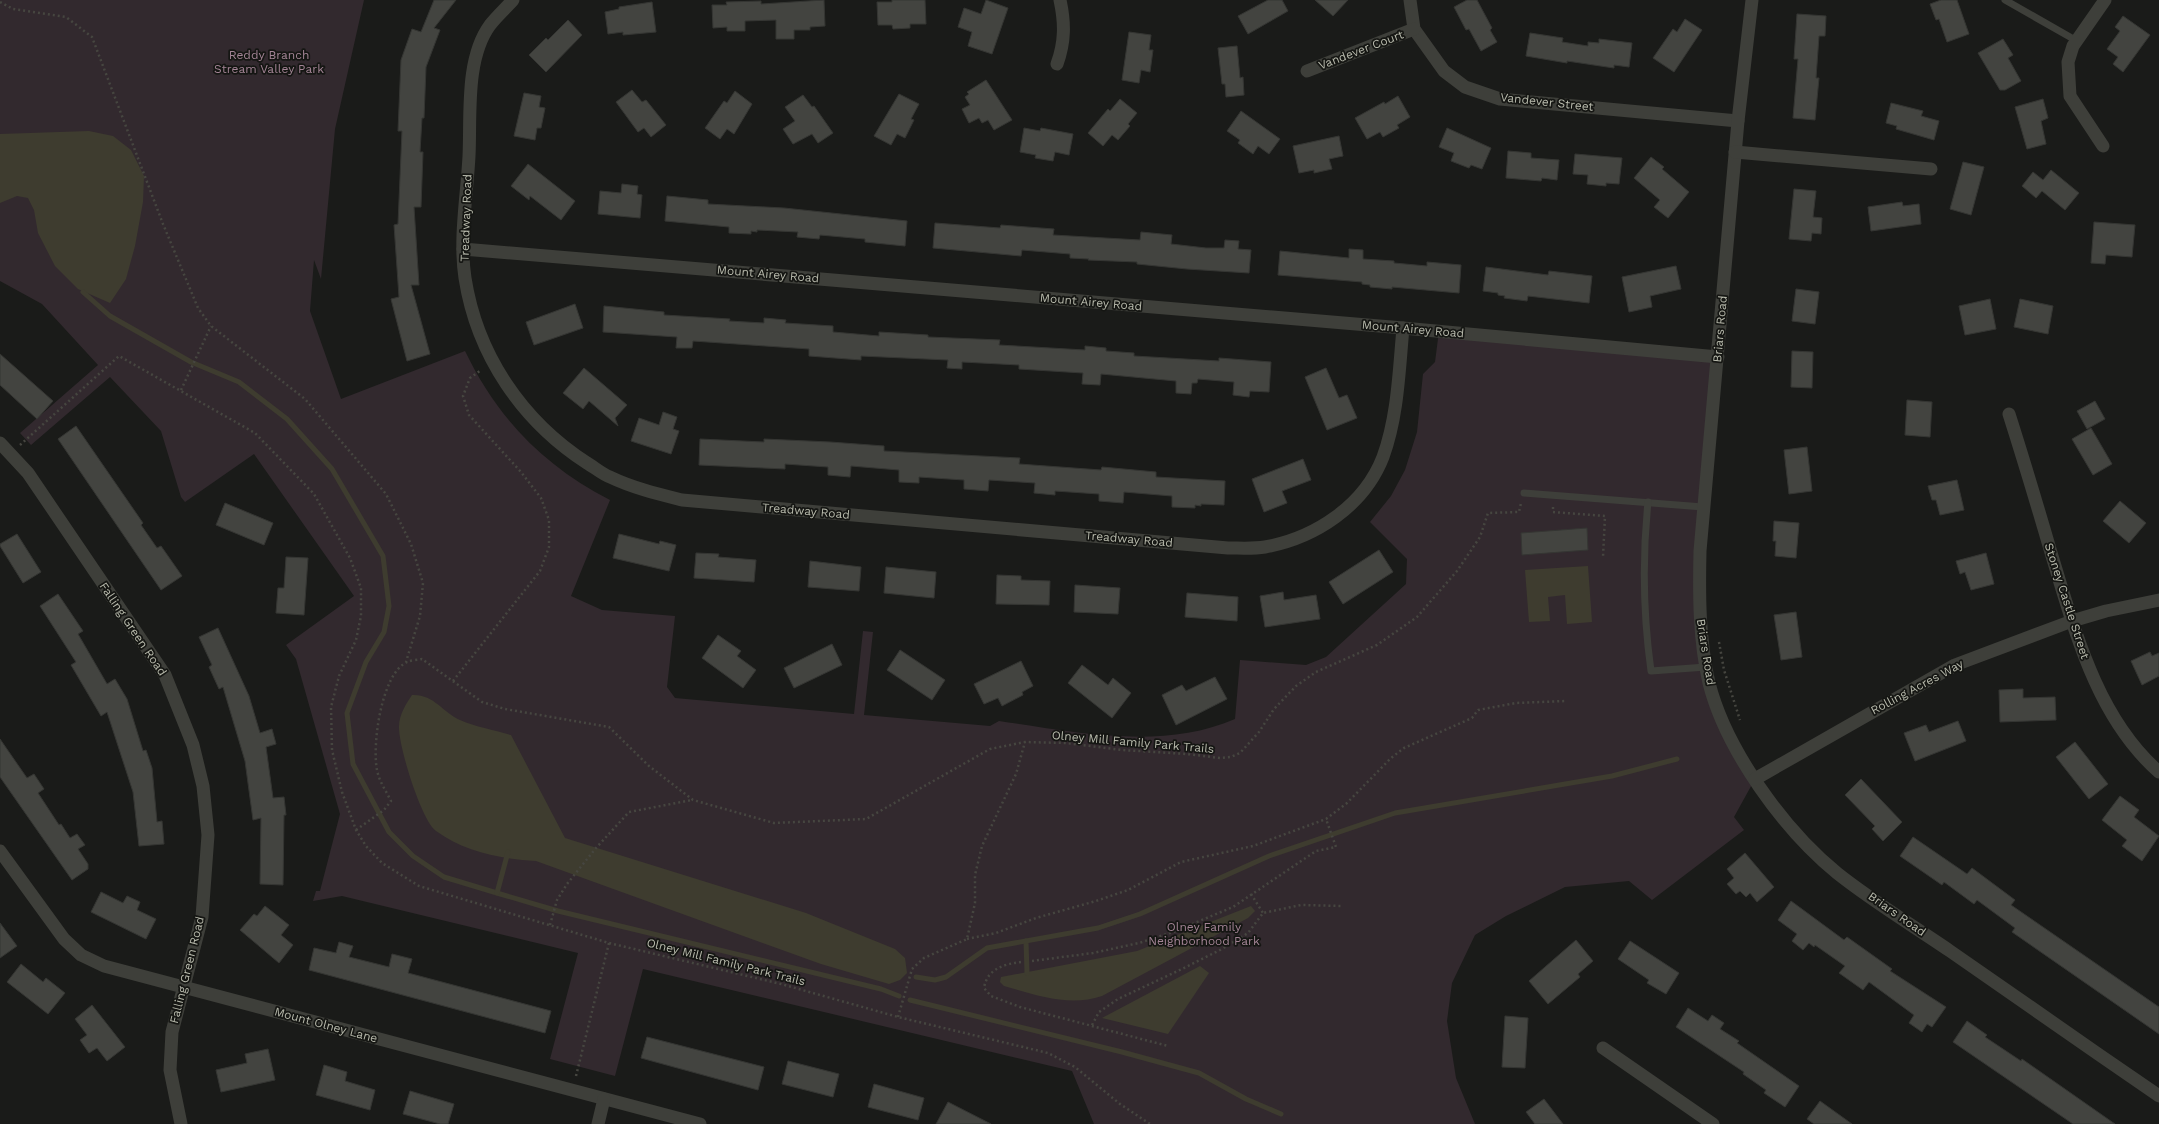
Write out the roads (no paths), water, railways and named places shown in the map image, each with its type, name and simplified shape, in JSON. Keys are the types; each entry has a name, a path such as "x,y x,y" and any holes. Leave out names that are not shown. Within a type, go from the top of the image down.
{"street":[{"name":"Treadway Road","path":"513,0 490,26 478,50 472,81 463,249 465,277 472,311 484,345 502,379 525,410 565,449 609,477 635,488 682,500 1228,548 1263,547 1284,542 1330,522 1360,495 1374,476 1383,456 1390,430 1395,403 1403,328"},
{"path":"1057,64 1064,46 1064,18 1060,0"},
{"name":"Vandever Street","path":"1410,0 1414,29 1444,71 1465,87 1500,99 1738,120"},
{"name":"Briars Road","path":"1752,0 1738,120 1718,358 1703,507 1699,588 1701,627 1706,667 1710,684 1734,746 1755,779 1790,827 1837,873 2159,1096"},
{"path":"2103,146 2070,96 2068,62 2076,41 2105,0"},
{"name":"Vandever Court","path":"1307,71 1414,29"},
{"path":"1735,152 1931,169"},
{"name":"Mount Airey Road","path":"463,249 1403,328 1718,358"},
{"name":"Stoney Castle Street","path":"2009,414 2082,653 2122,733 2144,759 2159,772"},
{"name":"Falling Green Road","path":"0,442 28,473 165,675 193,745 203,786 208,836 202,918 172,1032 170,1070 181,1124"},
{"name":"Rolling Acres Way","path":"1755,779 1955,665 2072,621 2106,611 2159,600"},
{"name":"Mount Olney Lane","path":"0,851 64,939 81,955 104,966 700,1124"},
{"path":"1603,1048 1713,1124"},
{"path":"598,1124 604,1099"}],"lane":[{"path":"2005,0 2076,41"},
{"path":"1524,493 1703,507"},
{"path":"1648,502 1643,561 1646,636 1651,671 1706,667"}],"waterway":[{"path":"83,292 110,316 191,362 239,382 287,419 332,469 383,556 389,606 384,632 366,662 347,713 353,764 389,832 413,856 444,877 558,911 881,989 899,996"},
{"path":"916,977 935,980 946,977 987,948 1098,928 1140,914 1269,856 1395,813 1612,776 1677,759"},
{"path":"497,893 508,852"},
{"path":"1026,941 1027,973"},
{"path":"910,1000 1122,1052 1199,1073 1246,1099 1281,1114"}],"park label":[{"name":"Reddy Branch Stream Valley Park","path":"269,62"},
{"name":"Olney Family Neighborhood Park","path":"1204,934"}]}
